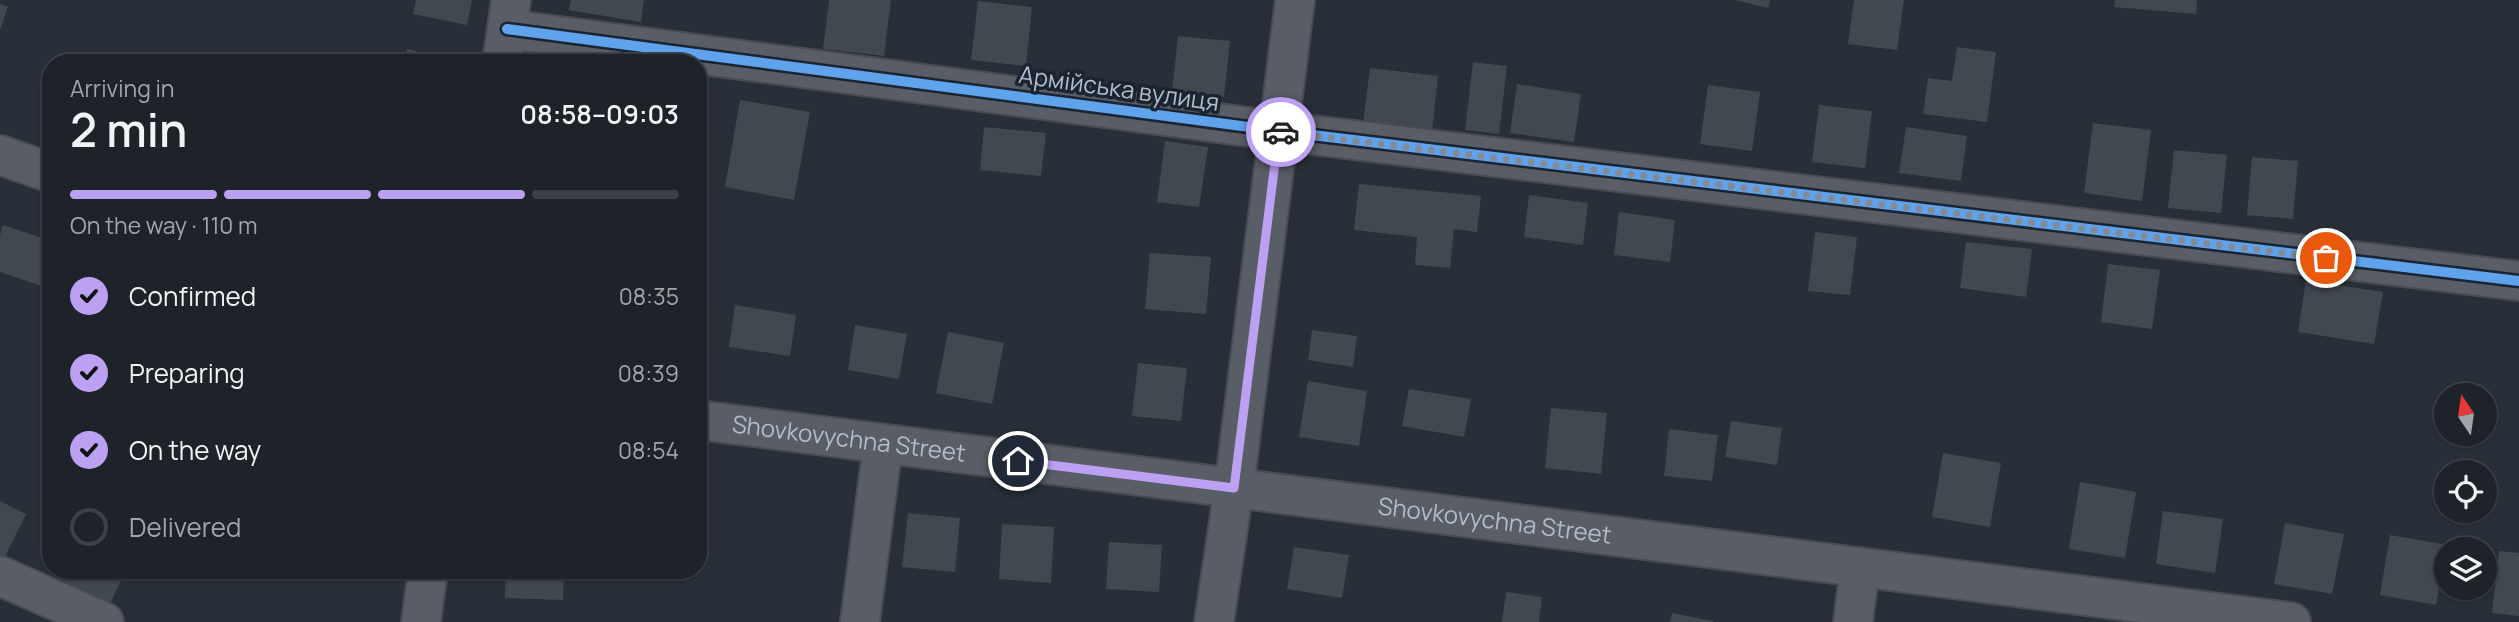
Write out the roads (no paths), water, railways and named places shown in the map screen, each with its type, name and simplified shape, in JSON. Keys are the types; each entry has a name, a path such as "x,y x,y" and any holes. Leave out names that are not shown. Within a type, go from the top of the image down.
{"street":[{"path":"1214,622 1234,488 1295,0"},
{"name":"Армійська вулиця","path":"506,31 684,54"},
{"name":"Армійська вулиця","path":"707,57 1279,131 2519,281"},
{"path":"0,155 42,170"},
{"name":"Shovkovychna Street","path":"707,421 2291,622"},
{"path":"860,622 883,444"},
{"path":"1853,622 1860,568"},
{"path":"0,576 104,622"},
{"path":"421,622 427,579"}]}
